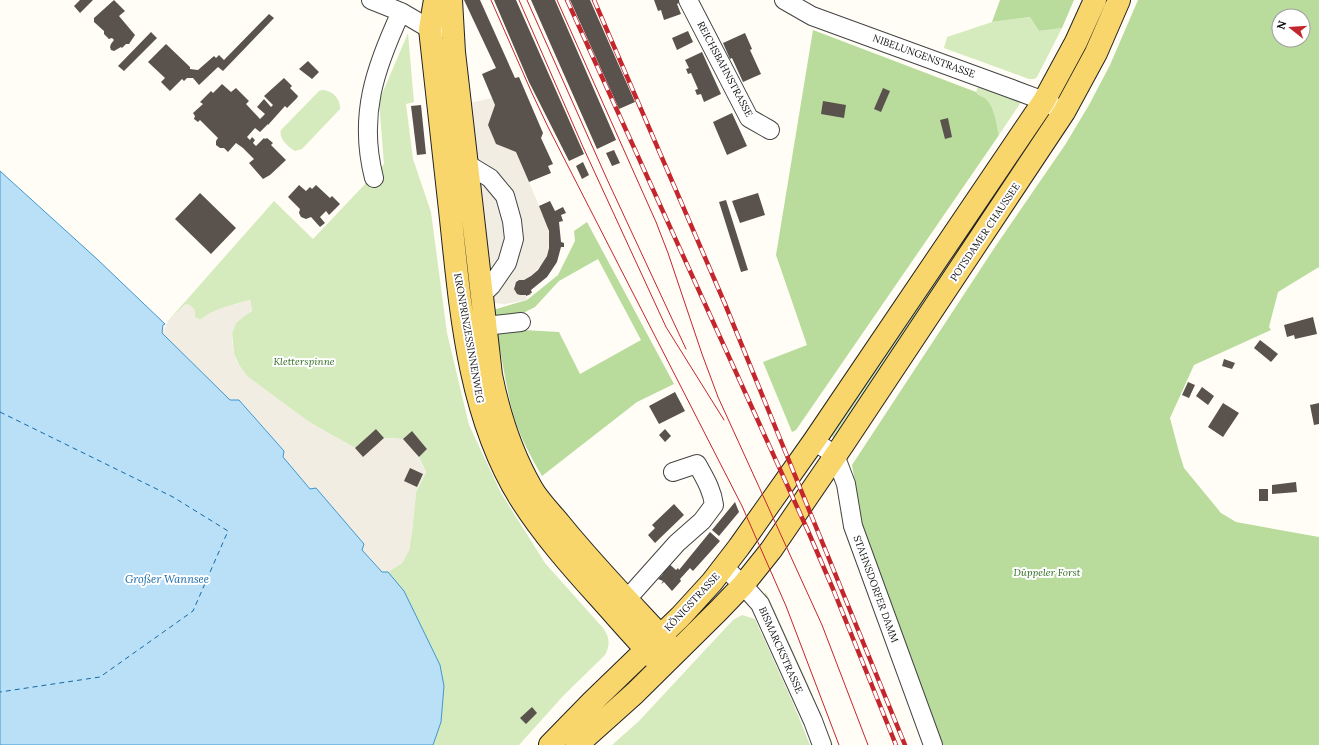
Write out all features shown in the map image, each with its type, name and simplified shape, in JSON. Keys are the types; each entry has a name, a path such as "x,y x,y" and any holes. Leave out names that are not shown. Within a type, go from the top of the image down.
{"main road":[{"name":"KRONPRINZESSINNENWEG","path":"436,0 430,29 457,273 475,327 481,408 490,436 504,469 520,498 544,533 571,566 620,606 669,660"},
{"name":"KRONPRINZESSINNENWEG","path":"451,0 452,27 482,295 475,327"},
{"path":"814,441 1044,102 1076,42 1095,0"},
{"name":"POTSDAMER CHAUSSEE","path":"835,455 1064,112 1096,52 1119,0"},
{"name":"KÖNIGSTRASSE","path":"553,744 592,702 694,601 724,567 814,441"},
{"path":"577,745 611,716 669,660 743,584 771,550 835,455"}],"street":[{"path":"370,0 401,12 430,29 452,27"},
{"name":"REICHSBAHNSTRASSE","path":"688,0 749,118 770,130"},
{"name":"NIBELUNGENSTRASSE","path":"792,2 812,16 946,64 1044,102 1064,112"},
{"path":"374,178 370,163 368,133 370,101 378,68 386,45 401,12"},
{"path":"467,164 490,178 506,196 512,221 514,239 507,263 491,286 482,295"},
{"path":"475,327 521,322"},
{"path":"814,441 835,455"},
{"name":"STAHNSDORFER DAMM","path":"835,455 846,484 853,526 934,745"},
{"path":"620,606 677,543 702,521 714,505 713,495 709,485 697,464 674,472"},
{"name":"BISMARCKSTRASSE","path":"724,567 743,584 760,604 813,721 822,745"}],"green space":[{"path":"1000,0 1074,0 1062,28 1039,31 1030,17 992,22"},
{"name":"Düppeler Forst","path":"1138,0 1319,0 1319,267 1278,292 1269,327 1271,330 1194,365 1170,418 1184,468 1221,513 1236,522 1319,537 1319,745 927,745 840,512 864,533 852,465 997,244 1065,145 1089,105 1110,65"},
{"path":"1030,17 1039,31 1062,28 1037,77 1034,79 1029,79 944,48 947,37 992,22"},
{"path":"813,30 976,92 989,103 995,116 999,135 796,430 792,432 763,362 807,345 776,255"},
{"name":"Kletterspinne","path":"408,33 414,102 406,104 413,159 431,212 447,333 469,425 501,493 545,563 603,628 608,638 608,648 605,655 564,695 519,745 433,745 441,722 444,686 440,665 404,591 388,572 402,563 409,550 416,492 426,472 419,457 427,449 412,431 403,439 384,438 376,429 355,448 309,422 248,377 241,369 234,354 232,333 236,323 252,311 250,300 217,310 200,320 195,317 186,304 168,321 274,201 313,239 384,164 379,101"},
{"path":"979,84 1021,102 999,135 993,111 976,92"},
{"path":"326,90 335,96 339,102 340,109 302,149 295,151 282,139 280,133 281,130 319,91"},
{"path":"1045,111 1055,117 838,441 826,432"},
{"path":"587,222 674,384 637,402 542,476 524,442 511,406 493,310 527,300 558,275 575,241 574,231","holes":["598,259 641,340 580,374 559,332 524,330 519,315 535,307 559,281"]},
{"path":"766,592 808,684 833,745 829,745 764,595"},
{"path":"742,615 755,619 793,703 810,745 612,745 639,721 733,620"}],"shaded area":[{"path":"492,98 495,105 488,125 496,144 516,152 546,222 550,239 547,256 543,263 531,276 524,280 517,280 514,285 516,293 526,295 527,300 505,304 493,303 470,103"},
{"path":"250,300 252,311 236,323 232,333 234,354 237,362 248,377 309,422 355,448 363,457 384,438 403,439 419,457 426,472 416,492 409,550 402,563 388,572 382,572 362,550 364,544 310,489 282,457 284,451 240,400 230,400 162,333 168,321 186,304 190,305 195,310 195,317 200,320 219,309"}],"water":[{"name":"Großer Wannsee","path":"0,171 97,259 165,324 163,325 162,333 230,400 239,400 284,451 283,457 310,489 316,488 364,544 362,550 382,572 388,572 404,591 440,665 444,686 441,722 433,745 0,745"}],"building":[{"path":"80,0 93,0 80,13 74,6"},
{"path":"114,0 125,11 119,16 135,35 129,44 126,44 122,48 121,47 114,51 111,50 110,47 114,40 112,38 109,39 104,34 104,31 94,22 94,18"},
{"path":"464,0 480,0 515,78 519,77 543,133 541,138 553,164 548,166 551,173 529,182 516,152 496,144 488,125 495,105 482,74 496,68"},
{"path":"494,0 516,0 584,154 569,161 529,82"},
{"path":"531,0 555,0 616,140 597,149"},
{"path":"570,0 590,0 635,102 619,109"},
{"path":"654,0 678,0 679,3 677,4 681,14 664,20 661,10 658,11"},
{"path":"269,14 274,18 223,71 218,67 199,85 193,78 187,78 184,81 182,79 170,91 161,82 165,78 148,62 166,44 190,67 190,69 198,70 214,56 216,58 219,55 224,60"},
{"path":"688,31 693,42 677,50 672,38"},
{"path":"151,32 157,38 124,71 118,66"},
{"path":"745,33 752,49 750,50 761,74 743,82 723,43"},
{"path":"702,52 721,94 704,102 701,94 697,95 695,90 698,89 691,73 688,74 686,69 689,68 685,60"},
{"path":"308,61 319,72 312,79 299,69"},
{"path":"284,78 292,86 290,88 298,96 297,98 287,108 285,106 260,132 255,128 247,137 250,140 252,137 255,140 253,143 256,146 264,138 267,138 273,143 271,145 286,160 270,175 263,179 249,163 254,159 243,148 236,143 228,152 224,148 220,148 216,145 218,138 200,120 198,122 194,119 195,116 193,113 203,104 200,102 211,91 213,93 222,84 231,92 236,88 249,101 246,104 260,119 265,114 257,107 264,99 271,107 273,105 264,96"},
{"path":"883,88 890,91 881,112 874,109"},
{"path":"823,101 846,105 844,118 821,114"},
{"path":"421,105 426,154 417,155 411,106"},
{"path":"732,113 747,146 727,155 713,122"},
{"path":"948,118 952,137 945,139 940,120"},
{"path":"614,150 620,163 612,166 606,153"},
{"path":"583,162 589,175 582,179 576,166"},
{"path":"299,185 306,191 310,187 312,189 316,185 330,198 332,196 340,204 329,215 326,211 320,217 325,223 320,227 311,217 306,219 301,217 299,213 300,209 288,197"},
{"path":"200,193 236,228 211,254 175,219"},
{"path":"758,193 765,215 740,223 732,201"},
{"path":"726,200 748,270 741,272 719,202"},
{"path":"550,201 555,211 563,207 566,213 561,215 563,221 559,222 561,242 564,243 564,247 561,247 557,262 547,277 531,290 531,294 526,296 517,294 514,289 516,282 531,276 538,270 547,256 549,248 549,231 539,206"},
{"path":"1313,317 1317,334 1295,339 1294,335 1287,337 1284,325"},
{"path":"1260,340 1278,354 1271,362 1254,348"},
{"path":"1224,359 1235,363 1232,369 1222,366"},
{"path":"1188,382 1195,385 1189,398 1182,395"},
{"path":"1202,387 1214,396 1208,405 1196,396"},
{"path":"675,392 685,411 659,424 649,406"},
{"path":"1223,403 1239,413 1223,437 1208,427"},
{"path":"1319,403 1319,424 1314,425 1310,405"},
{"path":"376,429 384,438 363,457 355,448"},
{"path":"665,429 671,436 665,442 659,435"},
{"path":"412,431 427,449 419,457 403,439"},
{"path":"410,468 423,474 417,487 404,481"},
{"path":"1296,482 1297,492 1272,494 1272,485"},
{"path":"1259,489 1268,489 1268,501 1259,501"},
{"path":"735,502 739,512 719,536 712,530"},
{"path":"674,504 684,515 655,543 648,535 655,528 652,525"},
{"path":"710,532 720,541 693,571 690,568 672,591 664,582 661,584 663,581 658,579 663,574 660,571 667,562 676,570 678,568 679,570"},
{"path":"532,707 537,713 526,724 520,718"}],"ferry route":[{"path":"0,412 173,497 228,531 193,611 100,677 0,692"}],"tram line":[{"path":"491,0 548,127 742,506 786,606 839,745"},
{"path":"519,0 583,147 666,327 724,420"},
{"path":"527,0 606,177 686,349"},
{"path":"557,0 656,222 718,397 822,625 868,745"}],"railway":[{"path":"567,0 808,531 896,745"},
{"path":"594,0 725,304 905,745"}]}
